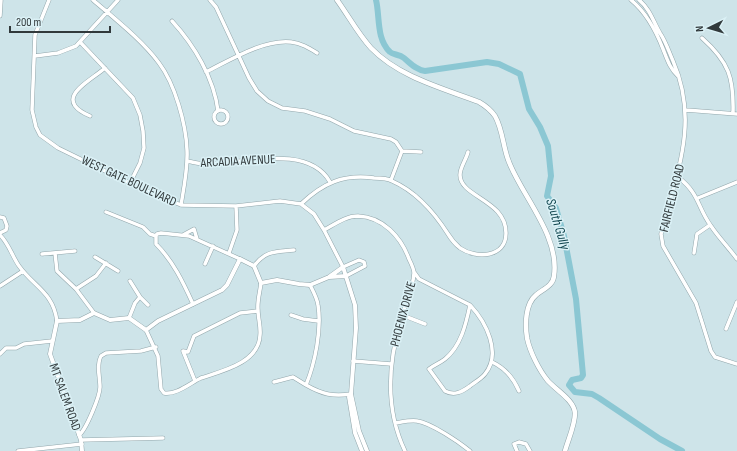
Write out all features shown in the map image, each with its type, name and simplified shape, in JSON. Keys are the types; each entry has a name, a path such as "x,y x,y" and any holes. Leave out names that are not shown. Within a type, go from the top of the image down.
{"main road":[{"path":"337,0 369,47 382,58 414,78 479,102 489,108 496,118 509,162 516,178 541,219 554,260 552,281 532,300 529,306 526,330 530,348 547,379 570,403 574,411 574,420 564,451"}],"street":[{"path":"0,16 1,0"},
{"name":"WEST GATE BOULEVARD","path":"49,0 35,35 32,110 36,127 40,135 58,148 130,183 181,205 236,206 280,201 301,204"},
{"path":"93,0 138,39 160,64 170,84 180,112 187,145 187,161 181,205"},
{"path":"34,56 68,51 80,42 118,0"},
{"path":"210,0 216,7 257,91 275,106 313,114 330,119 354,131 391,139 396,142 402,151"},
{"name":"FAIRFIELD ROAD","path":"631,0 640,7 646,15 673,72 679,77"},
{"name":"FAIRFIELD ROAD","path":"639,0 648,10 665,41 679,77 686,110 685,138 678,177 661,234 663,246 696,303 710,351 715,357 737,364"},
{"path":"172,21 195,49 217,100 218,111"},
{"path":"686,110 735,114 732,79 726,66 715,50 702,38"},
{"path":"80,42 133,98 143,131 144,148 140,163 130,183"},
{"path":"206,72 239,55 273,42 295,43 317,53"},
{"path":"90,116 81,112 76,107 73,102 73,94 78,88 105,68"},
{"path":"402,151 421,152"},
{"path":"391,180 402,151"},
{"path":"362,451 353,424 350,399 356,328 355,304 343,267 324,230 314,214 301,204 310,195 330,182 339,179 365,177 391,180 423,202 459,247 469,253 481,255 491,254 501,249 505,240 506,232 503,221 497,211 483,198 468,191 460,181 460,169 468,152"},
{"name":"ARCADIA AVENUE","path":"187,161 203,164 258,159 296,160 319,169 330,182"},
{"path":"678,177 698,198 710,225 737,259"},
{"path":"698,198 737,182"},
{"path":"229,253 237,230 236,206"},
{"path":"106,212 143,227 150,234 156,236"},
{"name":"PHOENIX DRIVE","path":"324,230 348,218 358,216 378,221 398,238 405,250 414,272 412,290 395,338 391,364 390,399 395,423 406,451"},
{"path":"0,217 7,222 5,240"},
{"path":"694,253 697,234 710,225"},
{"path":"183,235 194,229 197,239"},
{"path":"6,230 0,234 23,271 50,299 57,321 80,320 94,313"},
{"path":"55,253 57,270 76,289 94,313 110,320 129,318 146,330 156,347 162,391 170,393 195,381 231,369 247,358 255,349 260,341 258,311 261,283 254,266 229,253 197,239 183,235 161,233 157,234 156,236"},
{"path":"156,236 156,244 166,254 181,277 193,304"},
{"path":"205,264 213,246"},
{"path":"254,266 261,256 269,253 294,250"},
{"path":"42,254 75,251"},
{"path":"95,257 118,271"},
{"path":"146,330 158,321 222,290 227,285 240,259"},
{"path":"261,283 277,280 299,284 310,284 329,277 343,267 359,260 364,261 365,264 362,269 346,276 329,277"},
{"path":"76,289 96,276 106,263"},
{"path":"0,286 23,271"},
{"path":"414,272 419,279 470,305 480,315 488,333 492,348 492,362 484,376 464,391 456,393 445,391 429,370 445,359 457,345 464,330 470,305"},
{"path":"130,281 140,297 148,305"},
{"path":"306,385 313,367 317,347 318,305 310,284"},
{"path":"129,318 135,302 140,297"},
{"path":"726,329 737,302"},
{"path":"195,381 183,351 188,352 194,336 240,313 258,311"},
{"path":"291,314 304,319 318,321"},
{"path":"402,315 425,324"},
{"name":"MT SALEM ROAD","path":"57,321 50,349 52,359 79,435 82,451"},
{"path":"0,354 6,348 16,348 24,344 52,341"},
{"path":"79,435 85,429 100,391 99,367 101,356 106,353 141,351 156,347"},
{"path":"353,361 391,364"},
{"path":"492,362 512,376 519,391"},
{"path":"274,382 293,377 326,395 338,396 351,394"},
{"path":"351,394 359,431 367,451"},
{"path":"395,423 419,421 447,435 470,451"},
{"path":"18,451 81,442 163,438"},
{"path":"517,451 514,444 519,442 526,444 530,451"}],"waterway":[{"name":"South Gully","path":"376,0 382,41 391,53 402,57 413,66 425,71 487,62 499,64 520,74 529,109 540,127 548,146 551,176 547,196 556,208 564,236 576,299 583,375 581,378 572,380 569,385 575,392 592,394 599,398 660,439 682,451"}]}
